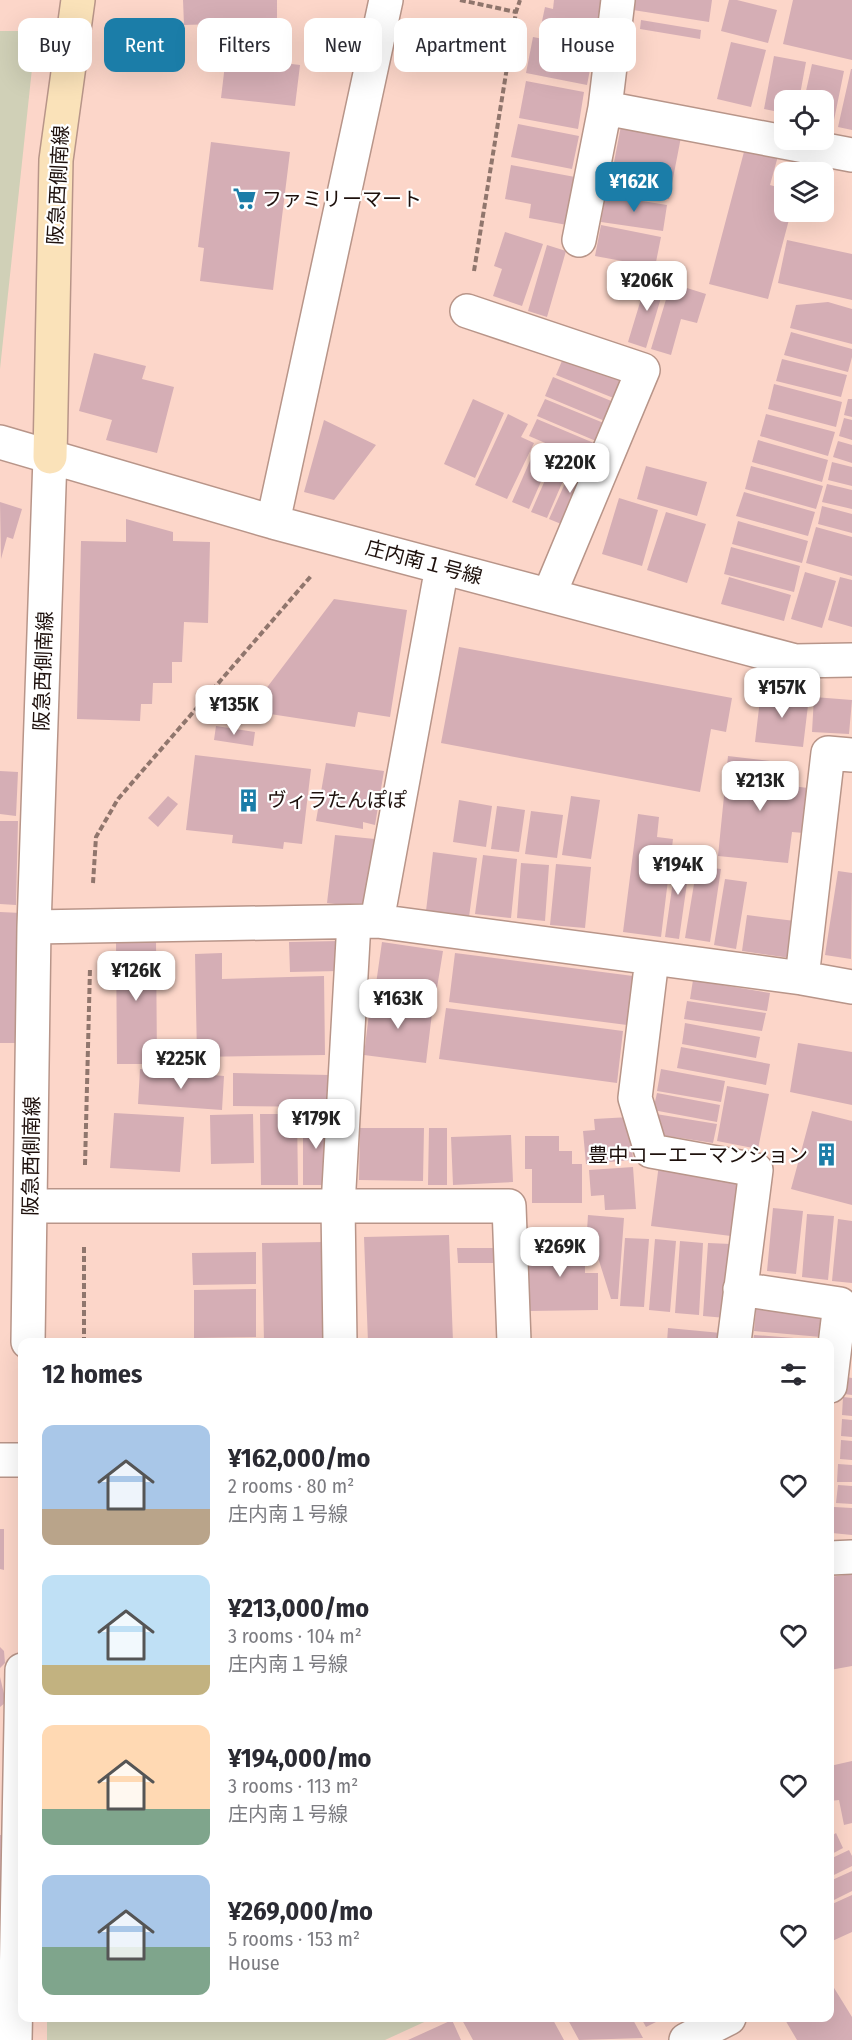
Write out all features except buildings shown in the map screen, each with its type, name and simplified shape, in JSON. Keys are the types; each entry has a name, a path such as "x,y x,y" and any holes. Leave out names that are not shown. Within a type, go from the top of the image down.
{"street":[{"name":"阪急西側南線","path":"28,1338 34,927 50,458 56,160 78,0"},
{"path":"273,522 386,0"},
{"path":"579,240 605,108 618,0"},
{"path":"605,108 852,155"},
{"path":"467,310 643,370 549,596"},
{"name":"庄内南１号線","path":"0,442 273,522 795,661 852,660"},
{"path":"340,1338 338,1206 366,922 442,567"},
{"path":"802,978 828,753 852,755"},
{"path":"34,927 366,922 802,978 852,987"},
{"path":"652,959 634,1098 651,1151 756,1170 735,1338"},
{"path":"30,1206 509,1206 514,1338"},
{"path":"741,1290 840,1304 834,1353"},
{"path":"0,1460 18,1460"},
{"path":"834,1558 852,1557"},
{"path":"15,2040 18,1956"},
{"path":"688,2040 722,2022"}],"path":[{"path":"460,0 516,12"},
{"path":"467,310 516,12 520,0"}],"green space":[{"path":"0,31 18,31 18,72 32,72 0,369"},
{"path":"47,2022 424,2022 385,2040 47,2040"}],"place":[{"name":"ファミリーマート","path":"244,199"},
{"name":"ヴィラたんぽぽ","path":"249,800"},
{"name":"豊中コーエーマンション","path":"826,1155"}]}
